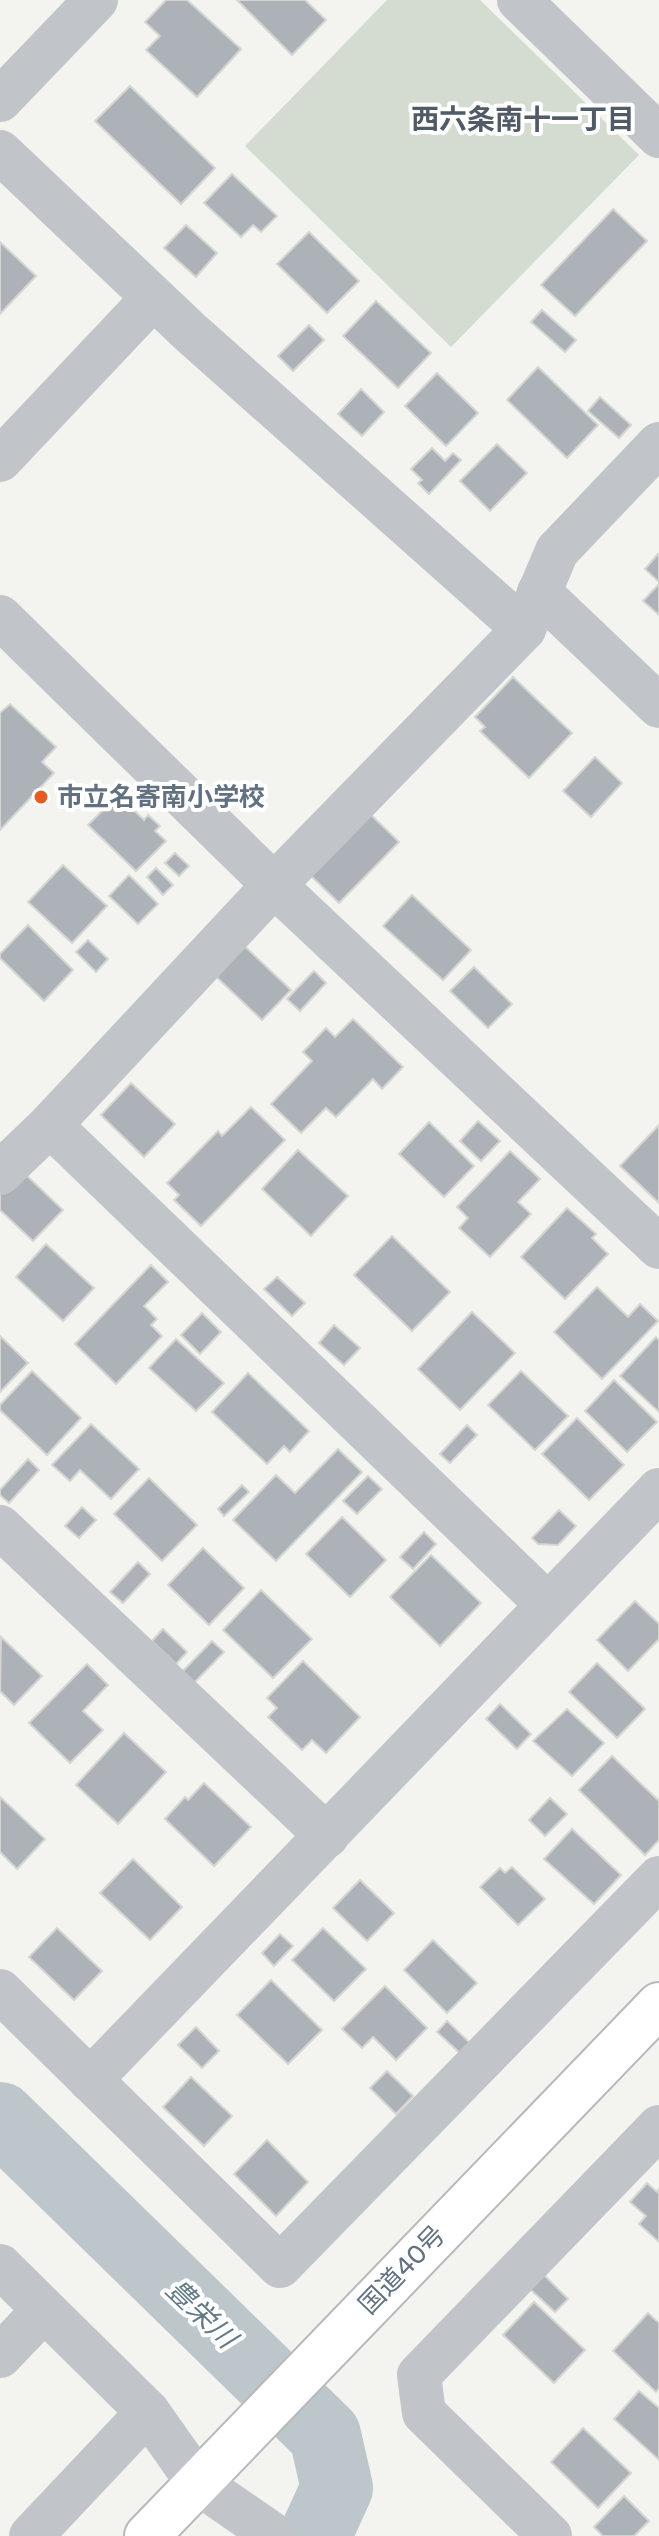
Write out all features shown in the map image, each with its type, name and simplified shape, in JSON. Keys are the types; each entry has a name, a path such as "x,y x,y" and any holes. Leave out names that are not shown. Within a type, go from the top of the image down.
{"highway":[{"name":"国道40号","path":"147,2536 659,2005"}],"street":[{"path":"0,100 96,0"},
{"path":"519,0 659,136"},
{"path":"0,152 153,298 532,611 659,706"},
{"path":"0,460 153,298"},
{"path":"0,1173 50,1125 532,611 557,551 659,444"},
{"path":"0,617 274,885 659,1247"},
{"path":"50,1125 547,1604"},
{"path":"90,2080 659,1490"},
{"path":"0,1527 327,1836"},
{"path":"0,1991 280,2266 659,1878"},
{"path":"550,2536 424,2413 419,2375 659,2127"},
{"path":"0,2266 148,2412 198,2483 260,2526"},
{"path":"0,2356 44,2310"},
{"path":"31,2536 148,2412"}],"shaded area":[{"path":"387,0 480,0 639,155 451,347 245,146"}],"building":[{"path":"166,0 187,0 241,49 197,97 146,50 160,36 145,22"},
{"path":"237,0 305,0 326,20 292,55"},
{"path":"130,86 215,168 181,204 95,121"},
{"path":"232,174 277,216 261,232 253,225 241,237 204,203"},
{"path":"613,209 647,241 575,316 541,285"},
{"path":"186,225 217,253 196,277 164,248"},
{"path":"309,232 359,281 327,313 277,264"},
{"path":"0,242 36,276 0,314"},
{"path":"376,301 431,353 398,388 343,336"},
{"path":"542,310 576,340 565,352 531,322"},
{"path":"309,325 324,340 293,371 278,356"},
{"path":"538,367 598,425 567,458 507,400"},
{"path":"437,373 478,413 446,446 405,406"},
{"path":"361,389 384,412 362,436 338,414"},
{"path":"600,397 631,425 619,438 588,411"},
{"path":"497,444 527,473 490,511 460,481"},
{"path":"432,448 445,461 453,453 461,460 429,494 418,483 422,480 411,469"},
{"path":"659,555 659,582 645,569"},
{"path":"659,584 659,615 643,601"},
{"path":"513,677 572,733 529,778 480,731 485,727 475,717"},
{"path":"10,704 56,747 42,762 54,773 0,830 0,713"},
{"path":"595,757 622,783 591,817 563,791"},
{"path":"118,795 144,820 148,815 160,826 155,831 166,841 136,871 88,825"},
{"path":"365,809 399,842 339,903 305,870"},
{"path":"175,853 189,866 179,876 165,863"},
{"path":"63,865 107,906 72,943 28,902"},
{"path":"156,868 173,885 163,895 147,877"},
{"path":"129,875 158,904 138,924 109,896"},
{"path":"412,895 471,950 443,980 383,926"},
{"path":"28,925 73,970 44,1001 0,958 0,954"},
{"path":"237,939 291,990 262,1020 208,969"},
{"path":"88,940 108,959 96,972 76,952"},
{"path":"474,967 512,1004 488,1028 450,991"},
{"path":"314,971 326,983 300,1011 287,999"},
{"path":"353,1019 403,1067 382,1089 373,1079 336,1117 326,1108 301,1133 271,1104 312,1061 303,1052 326,1028 335,1037"},
{"path":"131,1083 175,1124 144,1157 101,1115"},
{"path":"251,1107 285,1140 201,1226 174,1200 179,1195 167,1183 218,1131 222,1136"},
{"path":"478,1121 500,1141 481,1161 460,1141"},
{"path":"429,1122 474,1166 444,1197 399,1154"},
{"path":"659,1125 659,1203 620,1166"},
{"path":"298,1150 348,1196 311,1236 262,1189"},
{"path":"510,1151 540,1179 518,1202 531,1214 490,1257 459,1228 468,1218 457,1207"},
{"path":"25,1174 63,1210 33,1241 0,1210 0,1192"},
{"path":"567,1208 596,1234 592,1238 608,1254 565,1299 521,1257"},
{"path":"392,1236 450,1292 412,1331 354,1275"},
{"path":"46,1244 94,1288 63,1321 16,1277"},
{"path":"151,1265 168,1282 144,1306 157,1319 151,1325 162,1336 116,1384 75,1344"},
{"path":"277,1277 305,1303 292,1316 264,1289"},
{"path":"597,1287 628,1317 640,1304 658,1321 602,1379 554,1332"},
{"path":"472,1312 515,1353 460,1410 418,1369"},
{"path":"202,1313 221,1332 200,1354 181,1335"},
{"path":"334,1325 360,1348 344,1365 319,1343"},
{"path":"0,1336 28,1363 0,1392"},
{"path":"656,1337 659,1340 659,1412 620,1376"},
{"path":"176,1339 224,1383 196,1411 149,1368"},
{"path":"32,1371 81,1418 47,1455 0,1410 0,1405"},
{"path":"521,1371 568,1416 535,1450 488,1405"},
{"path":"248,1373 309,1431 290,1452 284,1446 267,1464 212,1412"},
{"path":"614,1380 657,1422 627,1452 585,1411"},
{"path":"577,1418 624,1465 589,1500 542,1454"},
{"path":"91,1424 139,1469 111,1499 80,1470 70,1481 52,1465"},
{"path":"467,1425 477,1435 450,1463 440,1454"},
{"path":"338,1449 362,1472 276,1561 233,1520 276,1475 295,1493"},
{"path":"28,1459 39,1470 9,1503 0,1495 0,1490"},
{"path":"368,1476 382,1489 357,1514 343,1501"},
{"path":"149,1478 197,1525 162,1561 114,1514"},
{"path":"242,1485 249,1492 224,1516 218,1509"},
{"path":"82,1507 96,1520 79,1538 65,1526"},
{"path":"559,1510 576,1526 558,1545 538,1544 532,1538"},
{"path":"342,1517 386,1560 350,1597 306,1554"},
{"path":"424,1532 436,1544 413,1569 400,1557"},
{"path":"203,1548 244,1588 209,1625 168,1585"},
{"path":"431,1555 481,1603 440,1646 390,1597"},
{"path":"138,1562 150,1574 123,1603 110,1592"},
{"path":"261,1590 312,1639 273,1678 223,1630"},
{"path":"635,1601 659,1624 659,1639 628,1671 597,1640"},
{"path":"163,1629 187,1652 176,1664 152,1641"},
{"path":"1,1637 42,1676 14,1705 0,1691"},
{"path":"212,1641 224,1652 194,1683 182,1672"},
{"path":"303,1661 360,1717 326,1753 312,1740 302,1750 268,1717 277,1708 267,1698"},
{"path":"597,1663 645,1709 617,1738 569,1692"},
{"path":"87,1664 108,1685 83,1711 103,1730 70,1763 29,1723"},
{"path":"500,1704 531,1734 517,1749 486,1719"},
{"path":"567,1709 604,1743 572,1776 533,1741"},
{"path":"124,1733 166,1772 118,1824 76,1785"},
{"path":"612,1756 659,1801 659,1840 645,1855 579,1790"},
{"path":"204,1783 251,1827 214,1866 165,1819 185,1797 188,1800"},
{"path":"0,1797 45,1839 17,1869 0,1852"},
{"path":"550,1798 567,1814 545,1836 529,1820"},
{"path":"572,1829 621,1875 594,1904 544,1859"},
{"path":"133,1859 182,1907 150,1940 100,1893"},
{"path":"512,1867 545,1899 518,1925 480,1887 500,1868 505,1873"},
{"path":"360,1880 394,1913 367,1941 333,1908"},
{"path":"57,1928 102,1971 74,2000 29,1957"},
{"path":"323,1928 366,1969 334,2001 292,1960"},
{"path":"280,1934 293,1946 274,1966 262,1953"},
{"path":"433,1940 477,1983 447,2013 404,1970"},
{"path":"271,1980 322,2030 288,2064 237,2015"},
{"path":"385,1986 427,2028 396,2060 373,2037 362,2048 342,2029"},
{"path":"447,2021 471,2044 461,2054 437,2032"},
{"path":"196,2027 219,2051 202,2068 178,2045"},
{"path":"387,2071 413,2096 396,2114 370,2088"},
{"path":"191,2077 232,2116 204,2146 163,2107"},
{"path":"267,2140 308,2182 276,2216 234,2174"},
{"path":"647,2183 657,2192 659,2189 659,2242 639,2224 646,2216 630,2202"},
{"path":"544,2275 568,2299 555,2312 530,2289"},
{"path":"534,2302 585,2350 554,2383 503,2335"},
{"path":"648,2313 659,2323 659,2388 656,2392 613,2351"},
{"path":"639,2391 659,2408 659,2460 614,2419"},
{"path":"583,2428 631,2473 598,2508 551,2462"},
{"path":"624,2496 649,2521 634,2536 603,2536 594,2527"}],"waterway":[{"name":"豊栄川","path":"0,2118 325,2435 337,2488 315,2536"}],"place":[{"name":"市立名寄南小学校","path":"41,797"}],"district":[{"name":"西六条南十一丁目","path":"523,120"}]}
